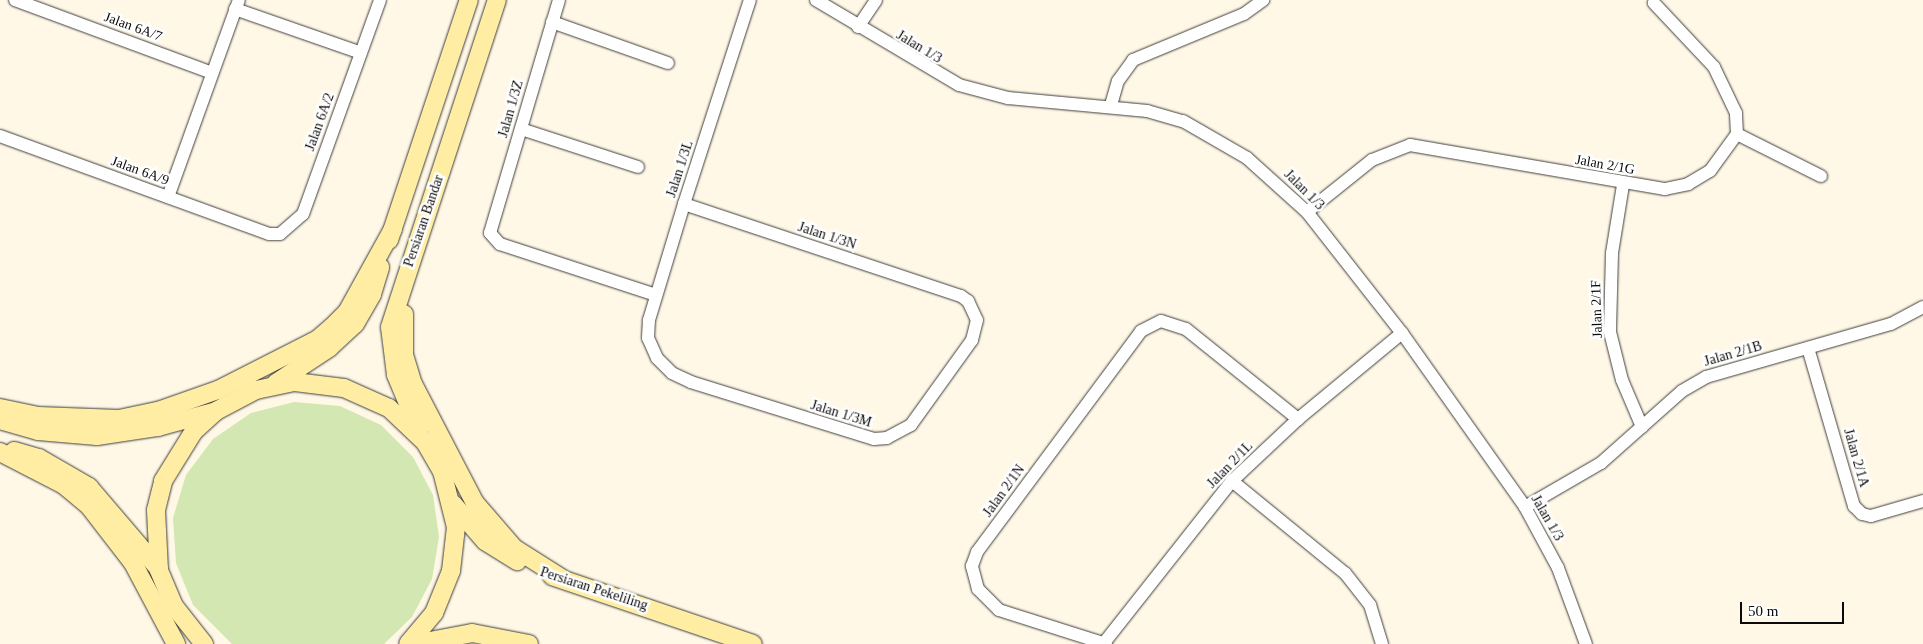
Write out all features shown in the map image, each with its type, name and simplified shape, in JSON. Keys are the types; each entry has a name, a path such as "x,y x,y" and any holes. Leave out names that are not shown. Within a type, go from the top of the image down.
{"main road":[{"name":"Persiaran Bandar","path":"271,386 329,348 355,324 372,294 469,0"},
{"name":"Persiaran Bandar","path":"425,442 396,375 390,327 498,0"},
{"path":"0,408 38,416 119,419 158,411 218,390 318,339 332,327 347,312 393,229"},
{"path":"421,230 402,327 412,384 475,503 493,528 514,548 563,580"},
{"path":"159,570 156,520 163,481 194,430 216,411 242,395 271,386 320,383 352,390 389,408 425,442 442,471 453,504 456,527 452,571 434,612 408,644"},
{"path":"0,420 38,431 97,436 158,427 216,411"},
{"path":"0,447 39,458 89,487 159,570 174,606 200,642"},
{"path":"0,452 64,485 89,506 133,563 176,644"},
{"name":"Persiaran Pekeliling","path":"453,504 485,541 525,566 753,644"},
{"path":"414,644 472,633 529,644"}],"street":[{"name":"Jalan 6A/7","path":"15,0 212,73"},
{"name":"Jalan 6A/2","path":"269,234 280,234 292,227 303,214 380,0"},
{"name":"Jalan 1/3Z","path":"559,0 522,129 490,226 490,233 500,244 656,295"},
{"name":"Jalan 1/3L","path":"651,349 647,329 656,295 750,0"},
{"name":"Jalan 1/3","path":"816,0 936,75 983,93 1111,105 1183,121 1215,136 1247,158 1307,212 1402,333 1525,508 1558,568 1584,643"},
{"path":"858,27 876,0"},
{"path":"1111,105 1118,81 1133,60 1244,14 1263,0"},
{"path":"1654,3 1714,68 1736,113 1738,134 1821,176"},
{"path":"168,197 237,4 361,53"},
{"path":"552,22 668,63"},
{"path":"522,129 638,167"},
{"name":"Jalan 2/1G","path":"1307,212 1372,160 1410,145 1623,185 1665,189 1688,184 1710,171 1738,134"},
{"name":"Jalan 6A/9","path":"0,136 269,234"},
{"name":"Jalan 2/1F","path":"1623,185 1612,253 1610,332 1622,380 1642,427"},
{"name":"Jalan 1/3N","path":"684,204 960,296"},
{"name":"Jalan 1/3M","path":"651,349 664,367 686,380 874,439 887,438 911,425 972,340 977,320 968,301 960,296"},
{"name":"Jalan 2/1B","path":"1525,508 1601,463 1682,391 1706,377 1890,324 1923,307"},
{"name":"Jalan 2/1N","path":"1105,644 999,610 978,589 972,566 977,552 1140,331 1161,321 1173,322 1298,419"},
{"name":"Jalan 2/1L","path":"1105,644 1232,481 1298,419 1402,333"},
{"name":"Jalan 2/1A","path":"1808,348 1854,506 1862,514 1871,516 1923,502"},
{"path":"1232,481 1345,573 1370,605 1382,644"}],"green space":[{"path":"294,402 340,406 381,425 413,457 433,495 439,537 432,579 412,617 384,644 232,644 193,605 176,563 173,518 186,475 213,439 251,413"}]}
